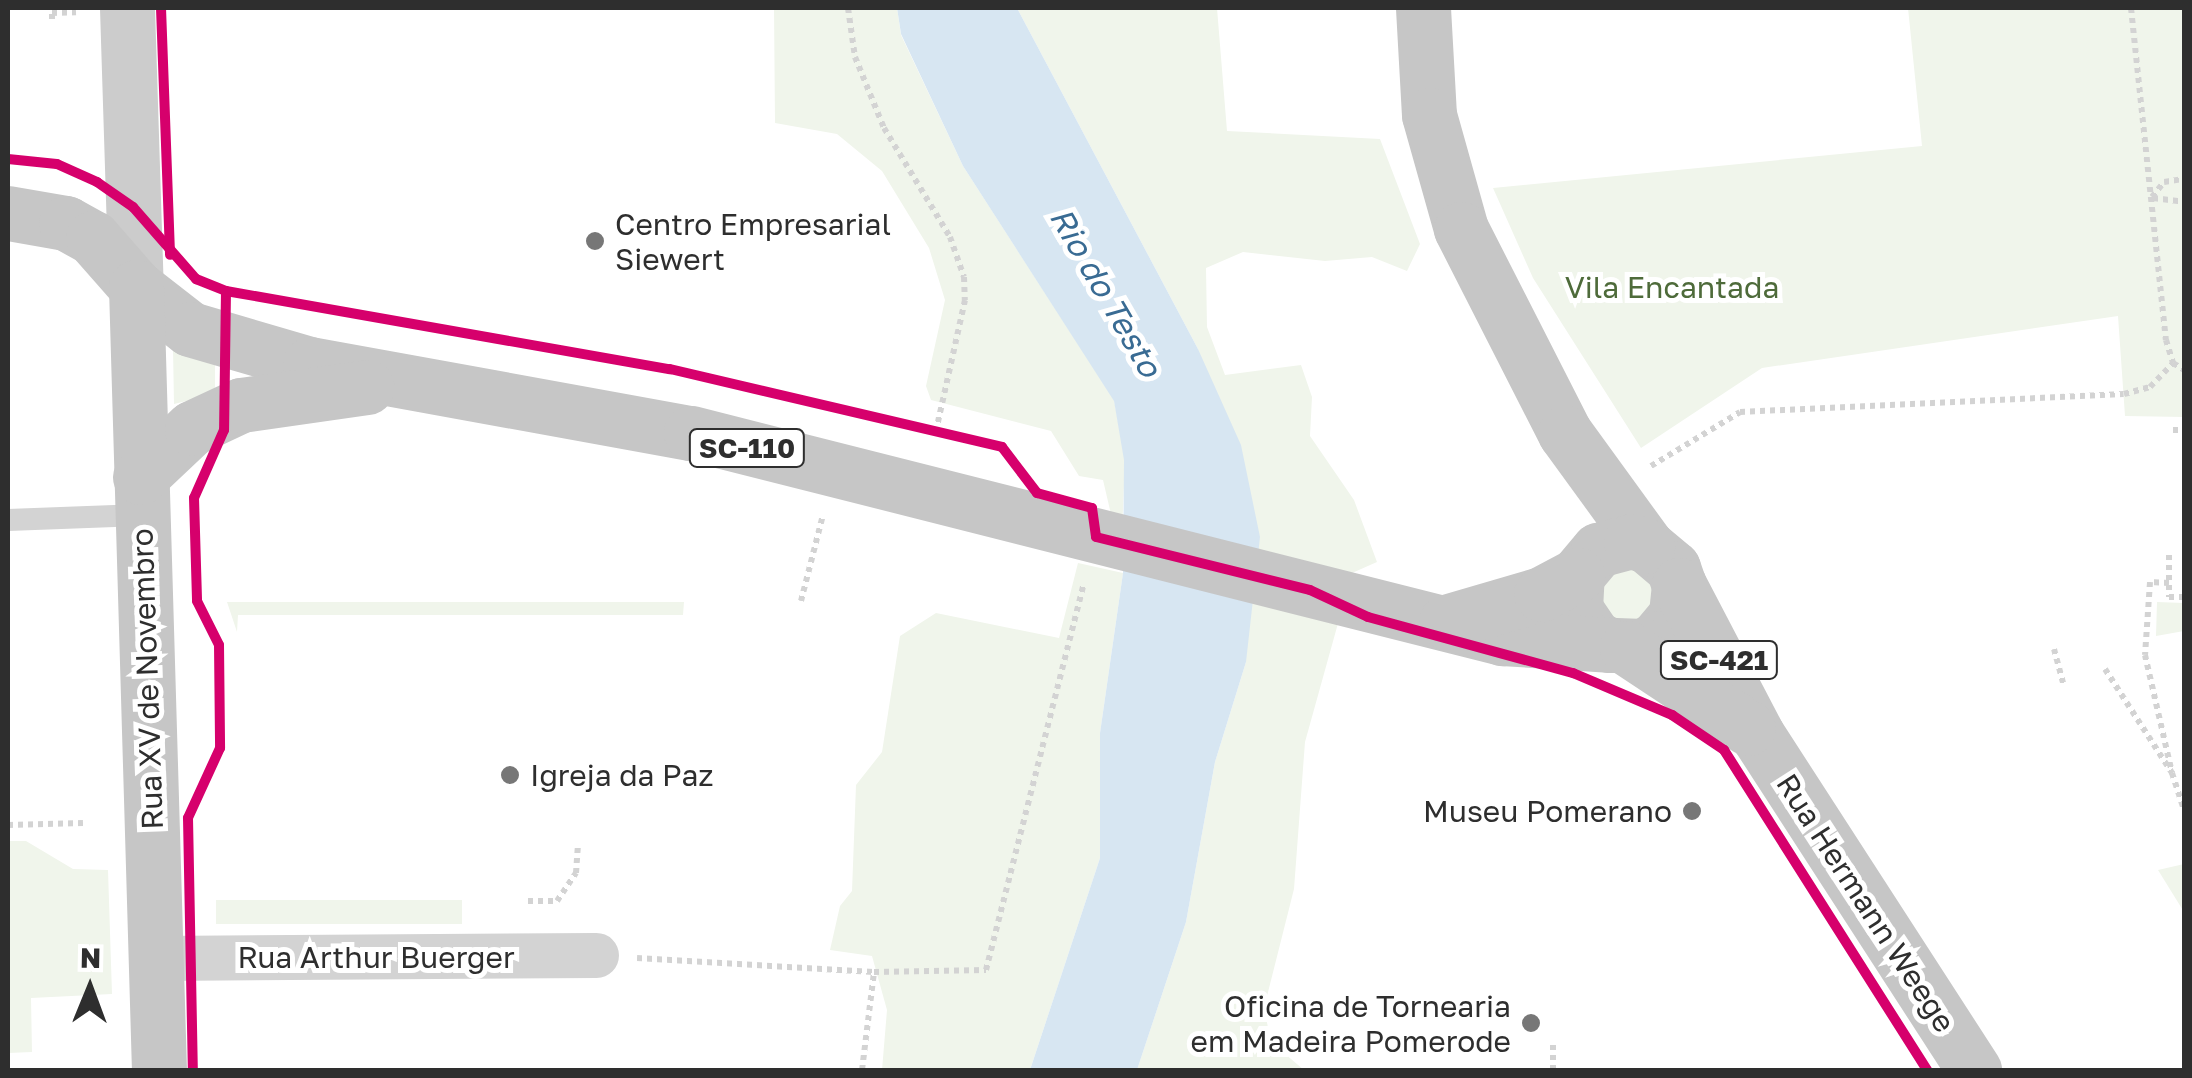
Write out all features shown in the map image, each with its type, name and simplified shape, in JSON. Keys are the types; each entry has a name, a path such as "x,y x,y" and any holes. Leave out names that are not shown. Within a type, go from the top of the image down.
{"main road":[{"path":"128,8 136,287"},
{"name":"Rua Hermann Weege","path":"1423,8 1429,115 1460,229 1565,432 1663,565 1758,736 1974,1070"},
{"path":"8,212 35,214 93,238 136,287 190,329 394,382"},
{"name":"Rua XV de Novembro","path":"136,287 159,1070"},
{"path":"141,496 192,428 240,405 394,382"},
{"name":"SC-110","path":"394,382 608,416 1541,644 1618,646"},
{"name":"Rua Hermann Weege","path":"1565,432 1581,568"},
{"path":"1614,544 1663,565 1668,628 1618,646 1582,624 1575,609 1581,568 1614,544"},
{"name":"SC-110","path":"1443,622 1542,594 1581,568"},
{"name":"Rua Hermann Weege","path":"1618,646 1758,736"}],"street":[{"name":"Rua Arthur Buerger","path":"156,958 596,956"}],"lane":[{"path":"8,520 141,496"}],"path":[{"path":"848,8 855,57 884,128 950,236 964,277 965,300 936,431"},
{"path":"2131,8 2173,364"},
{"path":"2152,198 2164,182 2184,179"},
{"path":"2152,198 2166,205 2184,202"},
{"path":"2173,364 2184,370"},
{"path":"1609,492 1740,412 2124,394 2150,386 2173,364"},
{"path":"917,426 953,435"},
{"path":"2173,430 2184,430"},
{"path":"801,601 834,470"},
{"path":"596,956 874,972 986,970 1096,537"},
{"path":"2169,555 2168,597 2184,598"},
{"path":"2169,583 2150,582 2145,655 2184,811"},
{"path":"2054,649 2064,686"},
{"path":"2105,669 2172,773"},
{"path":"8,824 83,823"},
{"path":"528,901 557,901 568,889 578,845"},
{"path":"862,1070 874,972"},
{"path":"1553,1070 1554,1040"}],"green space":[{"path":"774,8 897,8 901,35 963,166 1114,400 1125,460 1121,557 1103,480 1079,476 1051,431 931,400 926,386 945,300 929,248 882,171 837,134 775,123"},
{"path":"1017,8 1217,8 1227,131 1380,139 1420,244 1407,271 1372,257 1325,261 1243,252 1206,268 1207,327 1225,375 1301,365 1312,397 1310,436 1354,500 1377,562 1352,573 1305,742 1294,889 1264,1008 1271,1042 1304,1070 1137,1070 1186,922 1215,762 1246,662 1198,349"},
{"name":"Vila Encantada","path":"1908,8 2184,8 2184,417 2125,416 2118,316 1762,368 1641,448 1533,278 1493,188 1922,146"},
{"path":"173,348 215,362 215,394 174,404"},
{"path":"1078,563 1123,573 1100,733 1100,858 1030,1070 882,1070 887,1010 872,956 830,950 840,906 852,891 856,785 882,752 900,636 936,613 1059,638"},
{"path":"1650,568 1658,613 1614,630 1593,582 1598,572"},
{"path":"227,602 684,602 683,615 238,615 237,632"},
{"path":"2157,602 2184,603 2184,631 2156,636"},
{"path":"8,841 26,841 73,869 108,870 112,994 31,998 32,1052 8,1053"},
{"path":"2184,864 2184,912 2158,870"},
{"path":"216,900 462,900 462,924 216,924"}],"water":[{"name":"Rio do Testo","path":"897,8 1017,8 1198,349 1241,445 1260,537 1246,662 1215,762 1186,922 1137,1070 1030,1070 1100,858 1100,733 1123,573 1124,460 1114,401 963,166 901,34"}],"cycle path":[{"path":"161,8 170,255"},
{"path":"8,159 57,164 97,182 133,207 196,279 226,291 224,430 194,498 197,601 219,645 220,748 188,818 193,1070"},
{"path":"226,291 670,369 1002,447 1037,493 1092,508 1096,537 1310,590 1368,617 1573,673 1672,715 1724,750 1927,1070"}],"place":[{"name":"Centro Empresarial Siewert","path":"595,241"},
{"name":"Igreja da Paz","path":"510,775"},
{"name":"Museu Pomerano","path":"1692,811"},
{"name":"Oficina de Tornearia em Madeira Pomerode","path":"1531,1023"}]}
